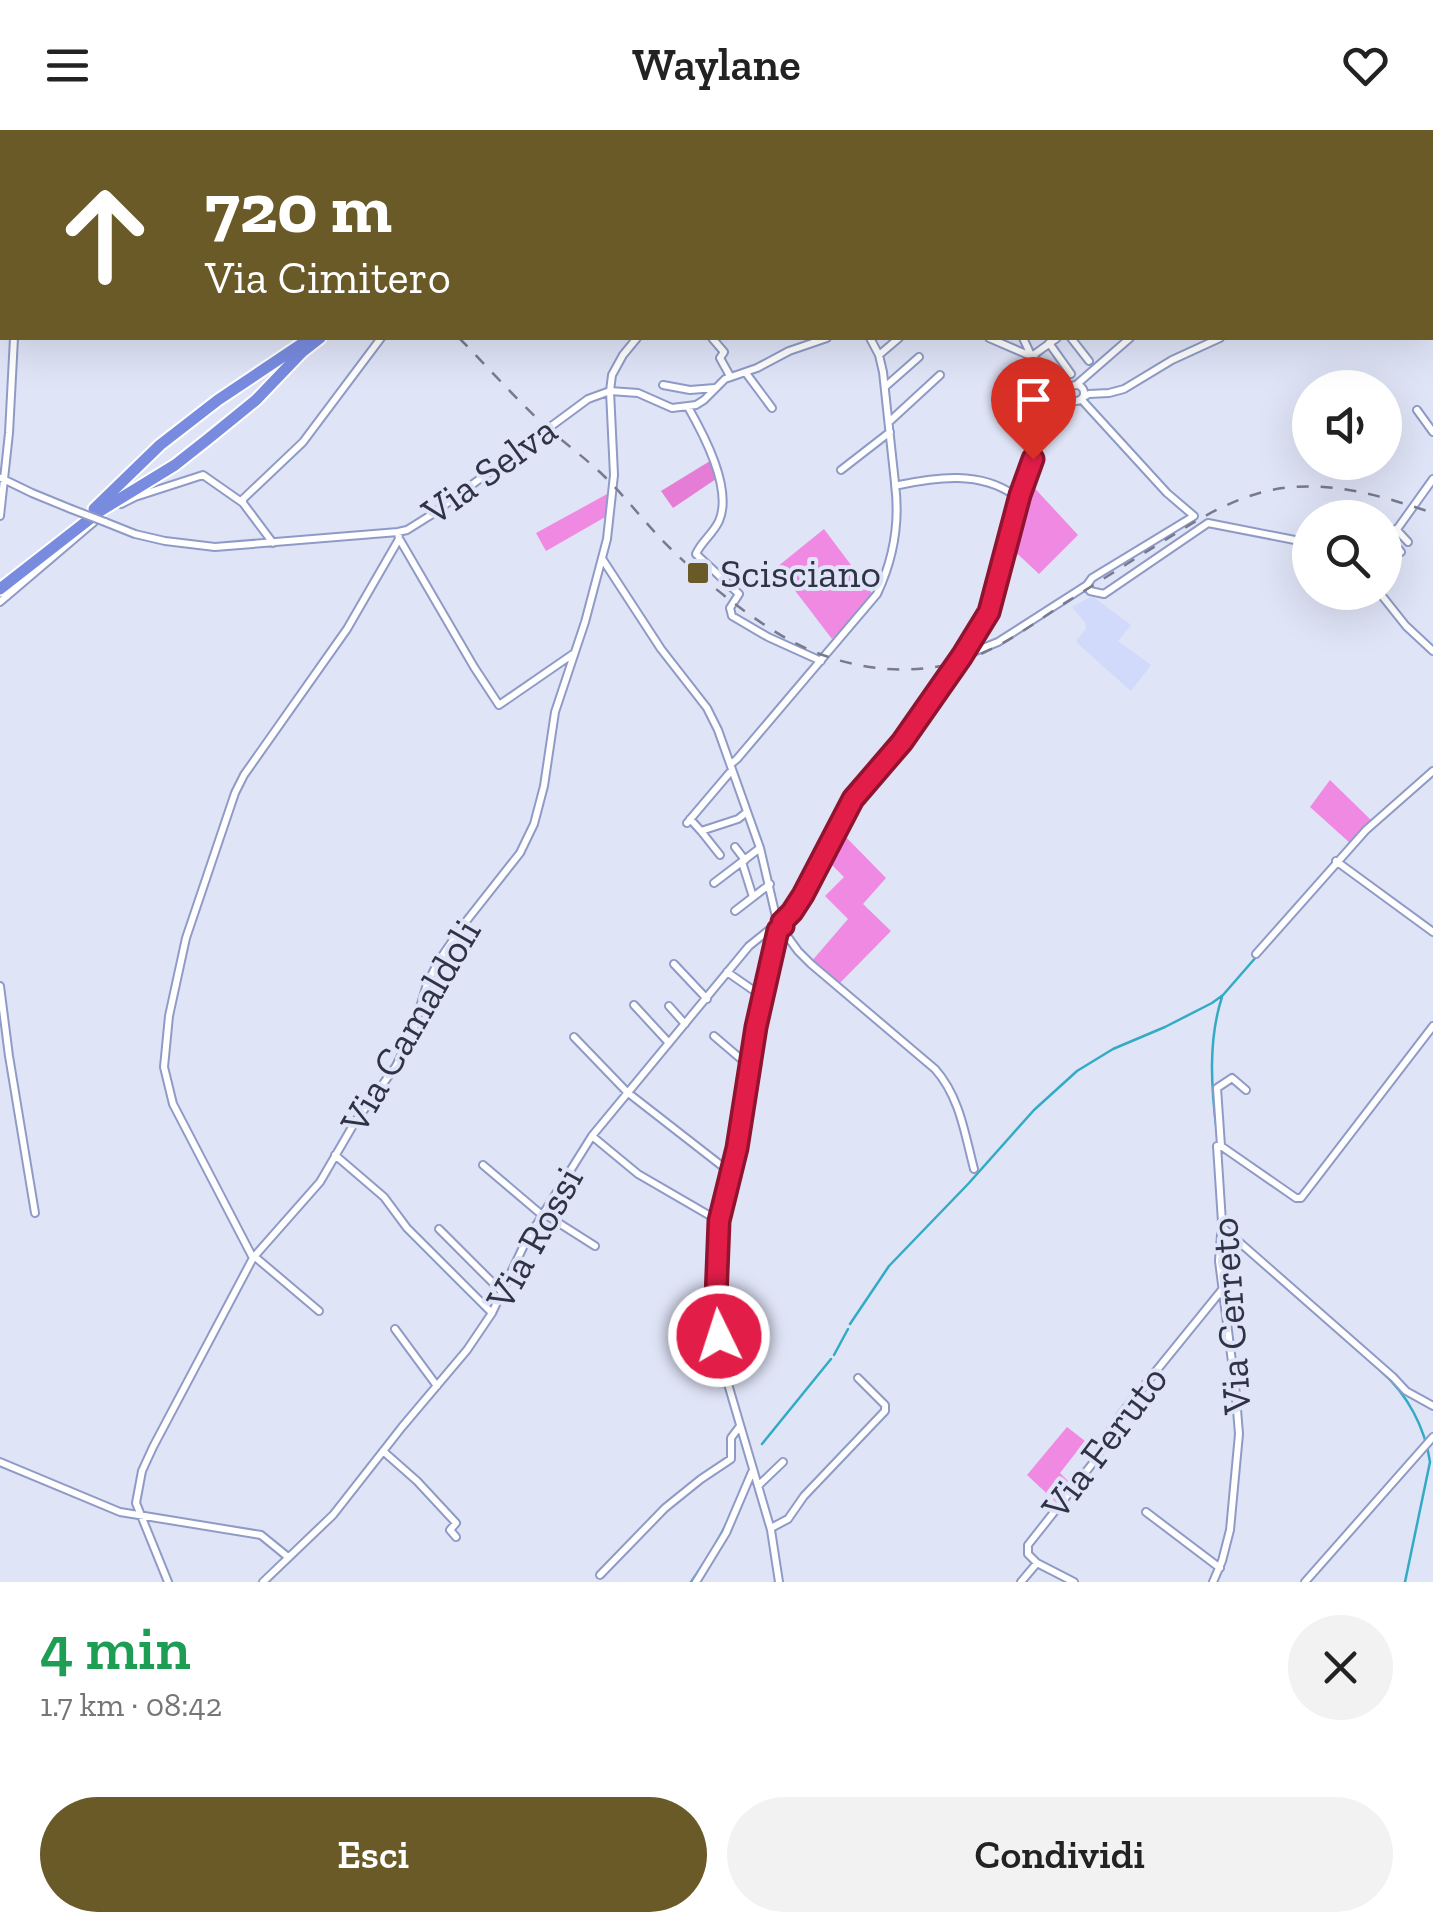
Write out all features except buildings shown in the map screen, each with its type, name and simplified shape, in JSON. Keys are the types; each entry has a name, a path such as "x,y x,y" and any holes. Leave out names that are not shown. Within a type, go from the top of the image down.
{"highway":[{"path":"0,586 92,510 150,453 218,400 308,340"},
{"path":"0,586 100,511 175,465 251,405 317,340"}],"street":[{"path":"0,516 14,340"},
{"path":"243,503 244,497 303,442 380,340"},
{"path":"635,340 612,375 610,391 638,393 672,408 700,404 730,376 746,373 810,340"},
{"path":"716,340 730,376"},
{"path":"720,855 689,821 877,594 888,571 894,549 898,483 886,387 871,340"},
{"path":"879,356 897,340"},
{"path":"962,656 998,642 1092,578 1194,516 1077,394 1032,356 994,340"},
{"path":"1024,340 1032,356"},
{"path":"1032,356 1054,340"},
{"path":"1073,340 1089,361"},
{"path":"779,926 803,895 853,799 902,742 989,612 1017,506 1015,492 1049,422 1077,394 1084,379 1128,340"},
{"path":"1077,394 1124,389 1216,340"},
{"path":"1049,343 1072,374"},
{"path":"886,387 919,356"},
{"path":"746,373 772,408"},
{"path":"889,422 940,375"},
{"path":"663,385 690,390 714,388"},
{"name":"Via Selva","path":"2,479 150,538 199,546 398,536 588,399 610,391"},
{"name":"Via Camaldoli","path":"139,1512 136,1493 142,1471 254,1257 320,1182 402,1057 438,962 526,842 539,810 555,712 603,560 614,475 610,391"},
{"path":"688,407 706,439 723,502 719,521 696,551 697,556 739,594 730,608 732,616 821,661"},
{"path":"1416,410 1433,432"},
{"path":"841,470 890,432"},
{"path":"0,602 105,513 134,497 204,475 243,503 272,543"},
{"path":"898,483 964,477 1015,492"},
{"path":"1402,521 1433,479"},
{"path":"1087,585 1093,593 1104,594 1208,523 1292,539"},
{"path":"398,536 499,704 574,654"},
{"path":"318,1310 254,1257 172,1104 164,1067 168,1016 192,916 234,793 346,629 398,536"},
{"path":"1402,536 1408,542"},
{"path":"603,560 661,649 708,708 760,848 779,926 748,1065 737,1148 719,1221 716,1298 724,1366 771,1528 779,1582"},
{"path":"1394,610 1433,652"},
{"path":"1256,954 1336,861 1392,804 1433,771"},
{"path":"701,832 738,820 747,812"},
{"path":"735,847 744,861 753,897"},
{"path":"714,883 760,848"},
{"path":"1336,861 1433,932"},
{"path":"735,911 770,884"},
{"path":"779,926 811,964 946,1082 956,1102 974,1169"},
{"name":"Via Rossi","path":"263,1582 333,1514 467,1350 592,1136 749,946 779,926"},
{"path":"674,964 706,999"},
{"path":"728,972 764,998"},
{"path":"0,986 35,1212"},
{"path":"634,1005 669,1043"},
{"path":"669,1006 685,1024"},
{"path":"1221,1146 1301,1198 1433,1026"},
{"path":"714,1036 748,1065"},
{"path":"574,1037 627,1092 731,1173"},
{"name":"Via Cerreto","path":"1213,1582 1230,1530 1239,1434 1220,1262 1217,1088 1232,1078 1246,1090"},
{"path":"592,1136 638,1174 719,1221"},
{"path":"335,1155 384,1198 407,1228 492,1313"},
{"path":"483,1164 543,1214 595,1246"},
{"path":"1222,1227 1406,1391 1433,1406"},
{"path":"440,1229 502,1292"},
{"name":"Via Feruto","path":"1074,1582 1037,1563 1028,1554 1028,1545 1096,1459 1122,1412 1222,1290"},
{"path":"395,1329 437,1386"},
{"path":"681,1359 710,1378 724,1366"},
{"path":"771,1528 788,1519 804,1496 885,1410 885,1405 858,1378"},
{"path":"600,1575 665,1508 731,1460 731,1438 740,1426"},
{"path":"1305,1582 1428,1443"},
{"path":"383,1451 456,1522 450,1530 456,1538"},
{"path":"0,1462 120,1512 139,1512 261,1535 288,1556"},
{"path":"758,1486 783,1462"},
{"path":"696,1582 726,1533 752,1471"},
{"path":"139,1512 168,1582"},
{"path":"1146,1512 1220,1568"},
{"path":"1021,1582 1037,1563"}],"shaded area":[{"path":"710,461 716,479 673,508 661,491"},
{"path":"1028,481 1078,535 1039,574 1010,547"},
{"path":"609,493 607,516 546,551 536,533"},
{"path":"824,529 872,593 832,639 777,567"},
{"path":"1092,596 1131,625 1118,641 1151,665 1131,691 1077,643 1086,629 1072,607"},
{"path":"1330,780 1372,821 1350,843 1310,807"},
{"path":"839,830 886,878 863,904 891,931 838,985 811,962 848,919 825,896 844,877 826,859"},
{"path":"1067,1427 1085,1441 1060,1473 1072,1485 1057,1503 1027,1475"}],"waterway":[{"path":"850,1324 889,1266 1034,1110 1077,1071 1113,1049 1212,1003 1257,956"},
{"path":"1217,1133 1212,1064 1214,1030 1222,997"},
{"path":"1227,1236 1296,1296"},
{"path":"834,1355 848,1329"},
{"path":"762,1444 831,1359"},
{"path":"1381,1371 1413,1412 1430,1462 1405,1582"},
{"path":"738,1498 746,1478"},
{"path":"716,1543 729,1519"},
{"path":"691,1582 704,1563"}],"railway":[{"path":"461,340 724,596 793,642 863,666 936,667 983,653 1201,518 1256,494 1292,487 1333,488 1433,513"}],"place":[{"name":"Scisciano","path":"698,573"}],"route":[{"path":"719,1336 719,1221 737,1148 748,1065 778,930 803,895 853,799 902,742 989,612 1033,459"}]}
